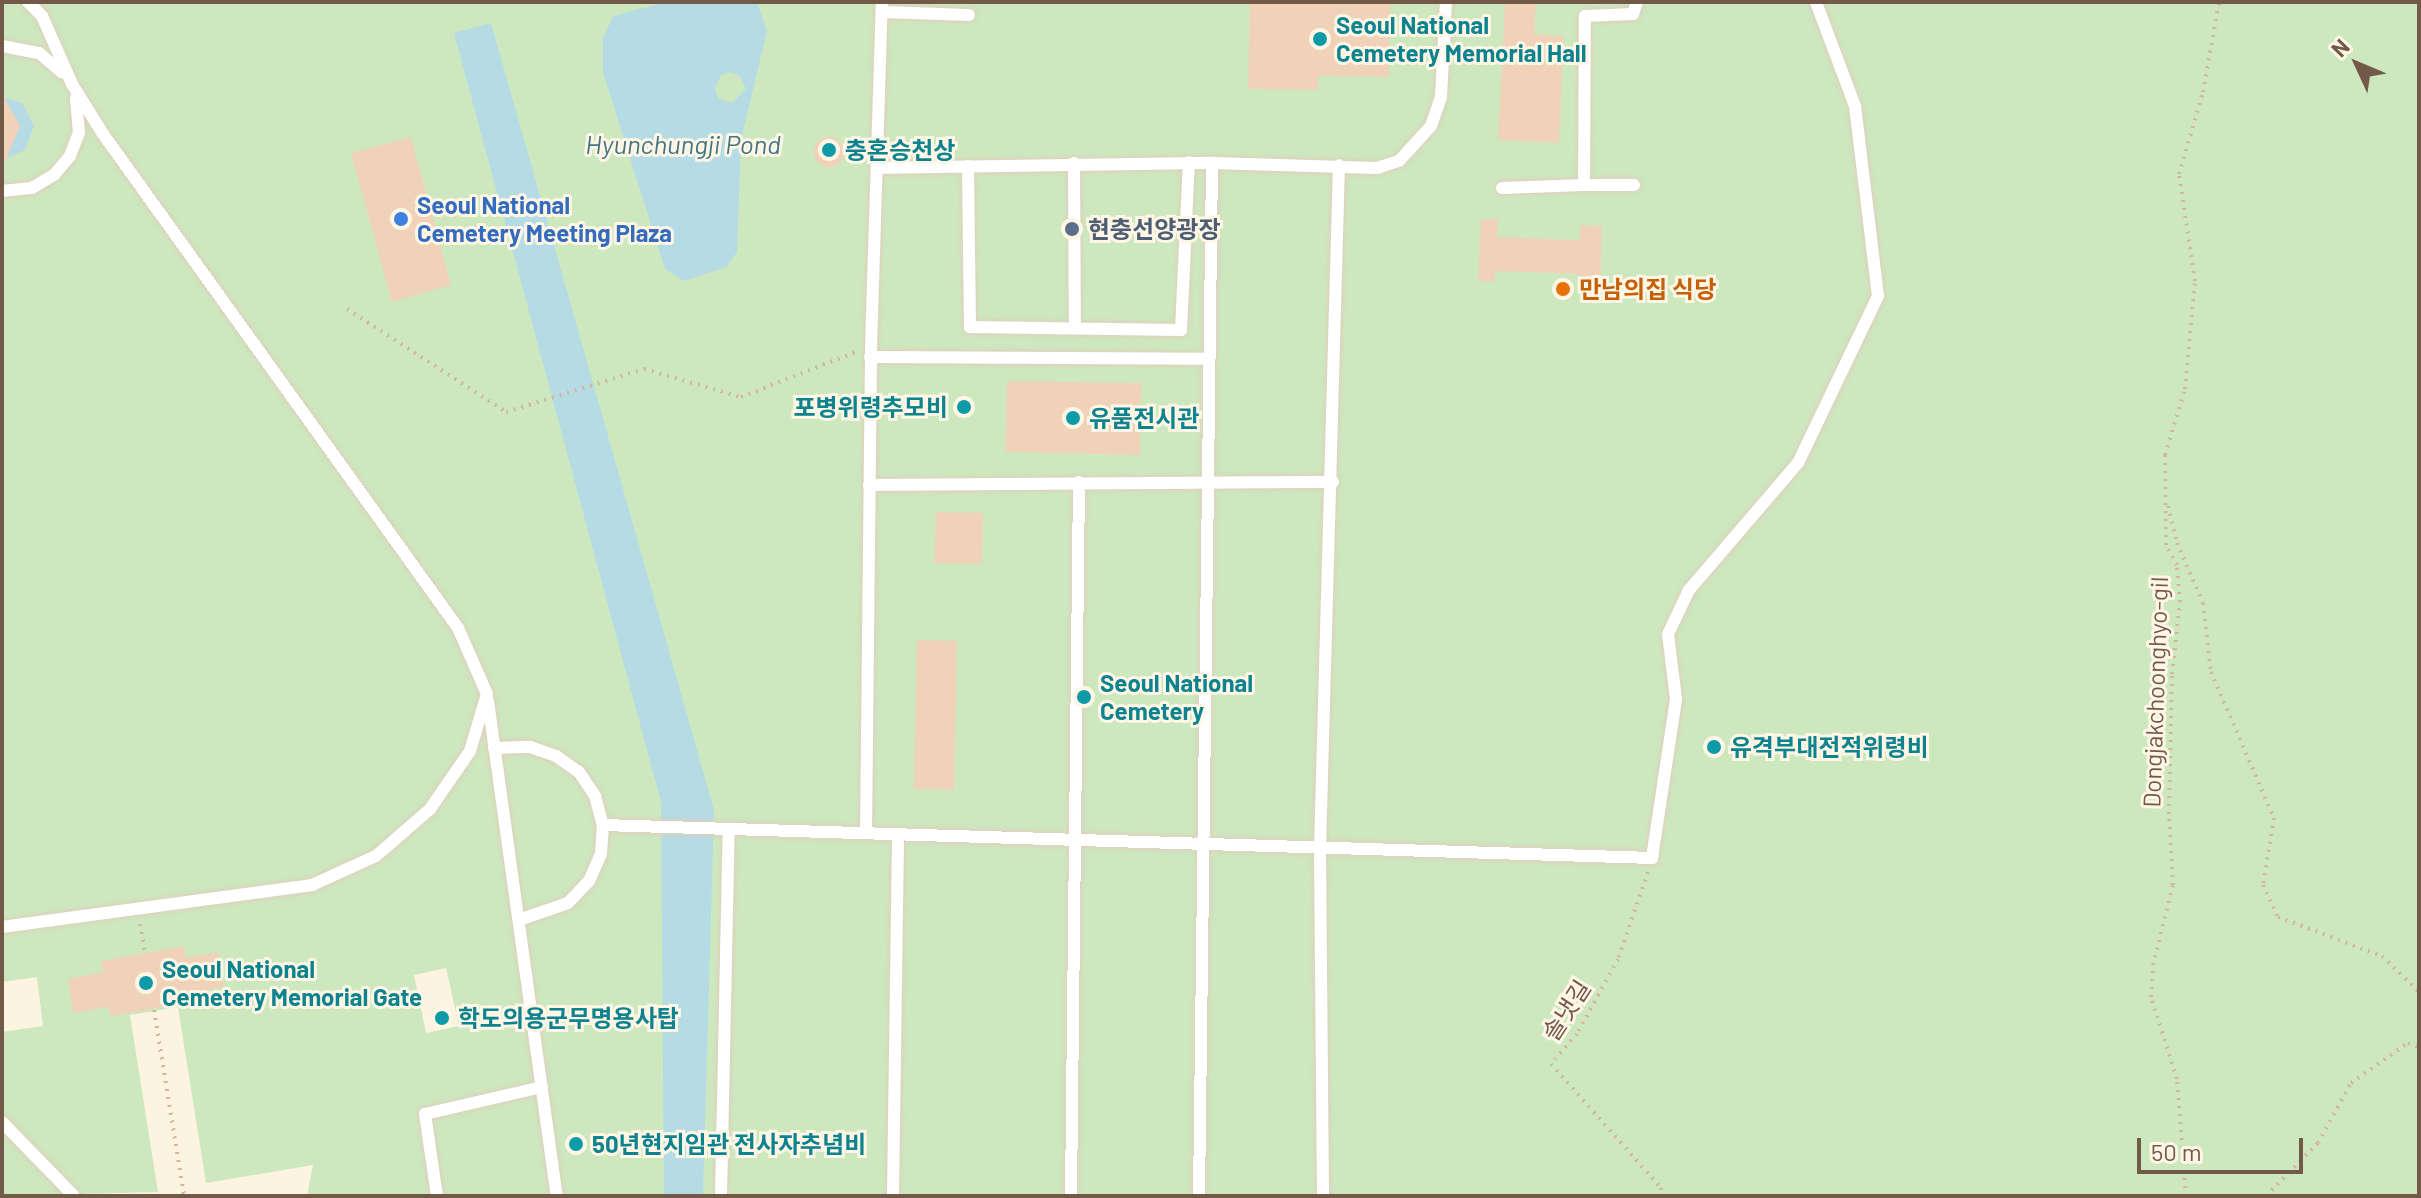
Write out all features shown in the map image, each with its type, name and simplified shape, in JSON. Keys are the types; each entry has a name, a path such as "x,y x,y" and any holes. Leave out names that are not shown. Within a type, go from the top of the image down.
{"lane":[{"path":"2,191 32,188 54,175 70,156 79,133 79,107 72,84 42,16 28,2"},
{"path":"877,168 1189,162 1377,168 1399,161 1431,126 1441,97 1446,2"},
{"path":"1584,185 1585,16 1633,14 1637,2"},
{"path":"603,825 1652,858 1676,699 1668,634 1689,590 1798,463 1878,296 1855,106 1816,2"},
{"path":"866,833 870,352 882,7 969,15"},
{"path":"2,46 39,53 72,84 458,628 487,694 557,1196"},
{"path":"968,166 970,327 1181,330 1189,162"},
{"path":"1074,163 1075,328"},
{"path":"1199,1196 1212,163"},
{"path":"1323,1196 1320,848 1333,482 1339,165"},
{"path":"1502,188 1634,185"},
{"path":"870,352 1209,359"},
{"path":"869,485 1208,480 1333,482"},
{"path":"1071,1196 1079,840 1079,482"},
{"path":"2,927 312,885 376,856 430,809 470,751 487,694"},
{"path":"494,748 530,747 556,756 587,784 603,825 601,854 589,881 568,903 519,920"},
{"path":"721,1196 729,829"},
{"path":"893,1196 898,834"},
{"path":"437,1196 425,1114 542,1087"},
{"path":"2,1122 74,1196"}],"path":[{"name":"Dongjakchoonghyo-gil","path":"2186,1196 2177,1079 2151,997 2153,965 2173,885 2169,814 2172,674 2180,602 2177,565 2166,545 2165,455 2185,389 2195,281 2179,174 2203,92 2219,2"},
{"path":"347,309 506,412 644,369 741,397 870,352"},
{"path":"2166,500 2177,543 2203,603 2211,672 2274,818 2263,885 2278,917 2382,956 2419,992"},
{"name":"솔냇길","path":"1652,858 1618,959 1577,1034 1551,1064 1661,1188 1662,1196"},
{"path":"137,911 145,953"},
{"path":"154,1010 184,1196"},
{"path":"2266,1196 2318,1143 2351,1083 2408,1043 2419,1048"}],"green space":[{"name":"Seoul National Cemetery","path":"2,2 2419,2 2419,1196 307,1196 313,1165 206,1183 178,1007 130,1015 158,1192 2,1196 2,1032 43,1026 37,977 2,982","holes":["446,968 459,1026 426,1033 414,975"]}],"water":[{"name":"Hyunchungji Pond","path":"667,2 757,2 767,31 741,140 737,252 726,267 684,281 665,269 603,72 603,39 613,16","holes":["731,72 740,76 746,89 732,103 718,98 715,88 721,75"]},
{"path":"491,23 714,810 703,1196 664,1196 661,802 454,33"},
{"path":"2,97 22,103 34,126 25,150 2,160 2,144 13,141 20,126"}],"building":[{"name":"Seoul National Cemetery Memorial Hall","path":"1250,2 1390,2 1389,77 1318,76 1318,90 1248,89"},
{"path":"1505,2 1536,2 1534,34 1564,36 1559,143 1498,140"},
{"path":"2,93 20,126 2,169"},
{"name":"Seoul National Cemetery Meeting Plaza","path":"411,137 451,285 392,302 351,153"},
{"name":"충혼승천상","path":"829,137 839,142 844,152 839,162 829,167 819,162 814,152 819,142"},
{"path":"1481,219 1498,219 1497,237 1579,240 1580,225 1602,226 1600,290 1578,289 1579,274 1495,271 1495,282 1478,281"},
{"name":"유품전시관","path":"1007,381 1141,383 1140,455 1005,452"},
{"path":"936,512 983,513 982,564 934,563"},
{"path":"917,640 957,641 954,790 914,789"},
{"name":"Seoul National Cemetery Memorial Gate","path":"184,946 186,958 218,952 224,987 192,993 193,1002 110,1016 109,1007 73,1013 68,979 103,972 101,961"}],"place":[{"name":"Seoul National Cemetery Memorial Hall","path":"1320,39"},
{"name":"충혼승천상","path":"829,150"},
{"name":"Seoul National Cemetery Meeting Plaza","path":"401,219"},
{"name":"현충선양광장","path":"1072,229"},
{"name":"만남의집 식당","path":"1563,289"},
{"name":"포병위령추모비","path":"964,407"},
{"name":"유품전시관","path":"1073,418"},
{"name":"Seoul National Cemetery","path":"1084,697"},
{"name":"유격부대전적위령비","path":"1714,747"},
{"name":"Seoul National Cemetery Memorial Gate","path":"146,983"},
{"name":"학도의용군무명용사탑","path":"442,1018"},
{"name":"50년현지임관 전사자추념비","path":"576,1144"}]}
